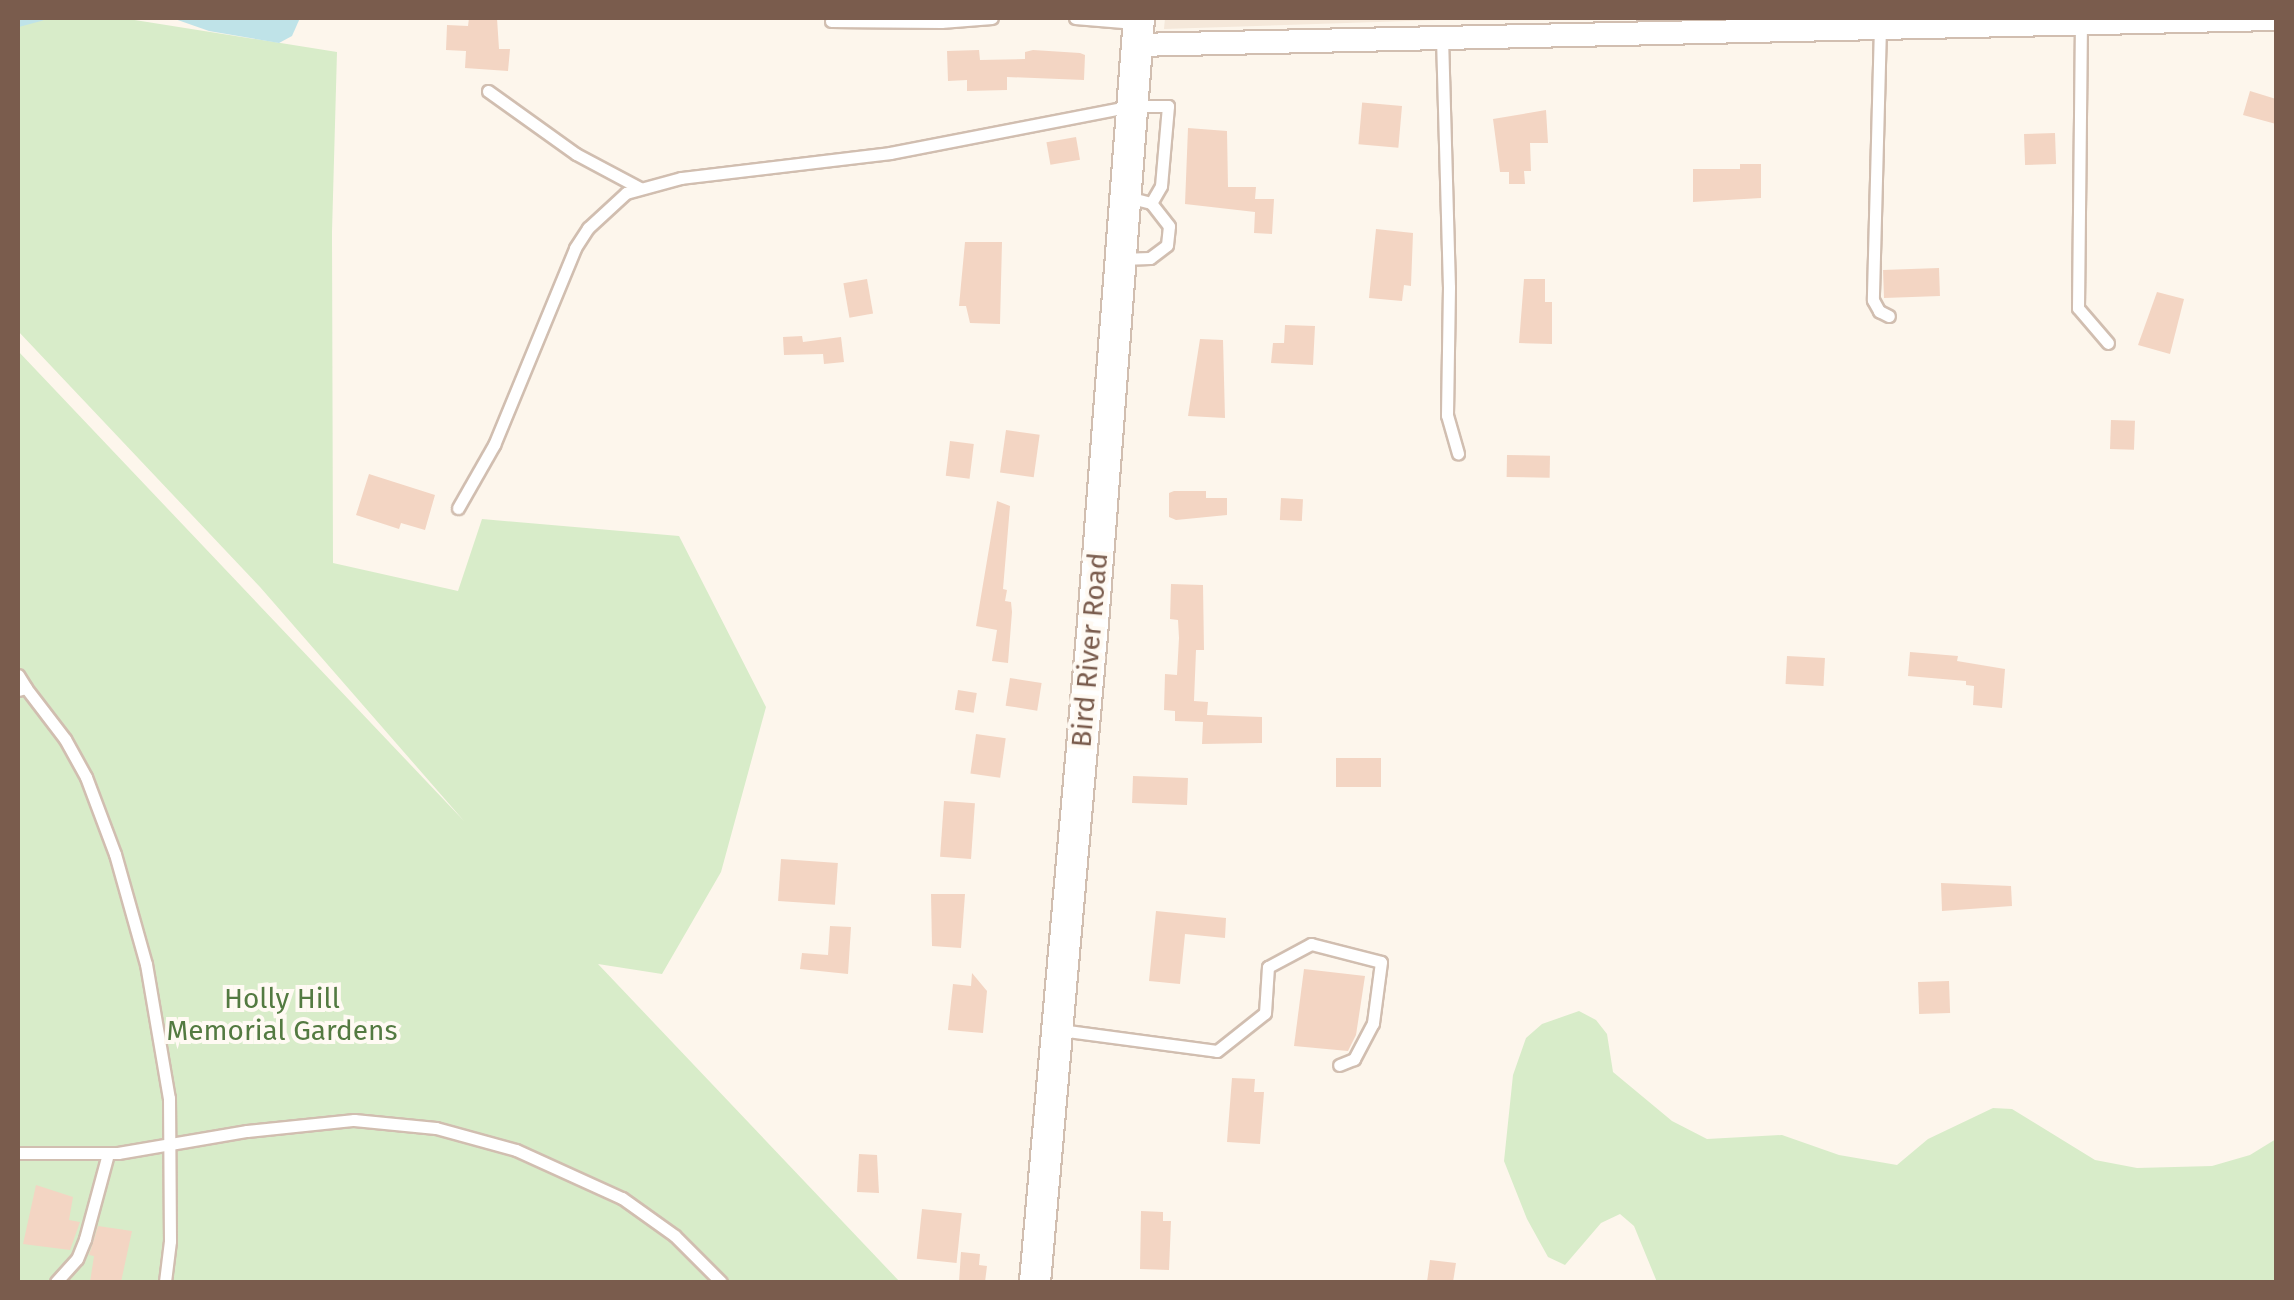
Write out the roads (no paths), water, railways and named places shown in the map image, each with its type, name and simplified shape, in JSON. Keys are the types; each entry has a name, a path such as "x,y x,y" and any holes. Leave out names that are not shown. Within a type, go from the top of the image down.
{"street":[{"path":"1138,29 1442,37 1737,24 1880,26 2159,18 2276,19"},
{"name":"Bird River Road","path":"1034,1282 1093,623 1118,259 1137,200 1131,106 1138,29"}],"lane":[{"path":"831,20 942,22 992,18"},
{"path":"1075,18 1138,29"},
{"path":"2081,21 2078,308 2108,343"},
{"path":"1880,26 1873,300 1889,316"},
{"path":"1442,37 1449,287 1447,415 1458,453"},
{"path":"488,90 576,154 640,188"},
{"path":"458,508 513,404 576,248 610,205 640,188 681,178 890,152 1131,106"},
{"path":"1118,259 1150,258 1167,245 1169,226 1137,200"},
{"path":"18,675 22,689 65,738 86,777 116,854 162,1042 172,1145 166,1282"},
{"path":"1055,1030 1218,1051 1265,1013 1268,967 1311,944 1380,962 1373,1023 1354,1060 1339,1065"},
{"path":"18,1153 108,1154 321,1122 400,1122 436,1128 516,1150 622,1198 675,1236 722,1282"},
{"path":"56,1282 77,1259 85,1240 108,1154"}],"water":[{"path":"172,18 300,18 292,36 279,43 209,31"}],"waterway":[{"path":"18,24 41,18"}],"park label":[{"name":"Holly Hill Memorial Gardens","path":"282,1015"}]}
